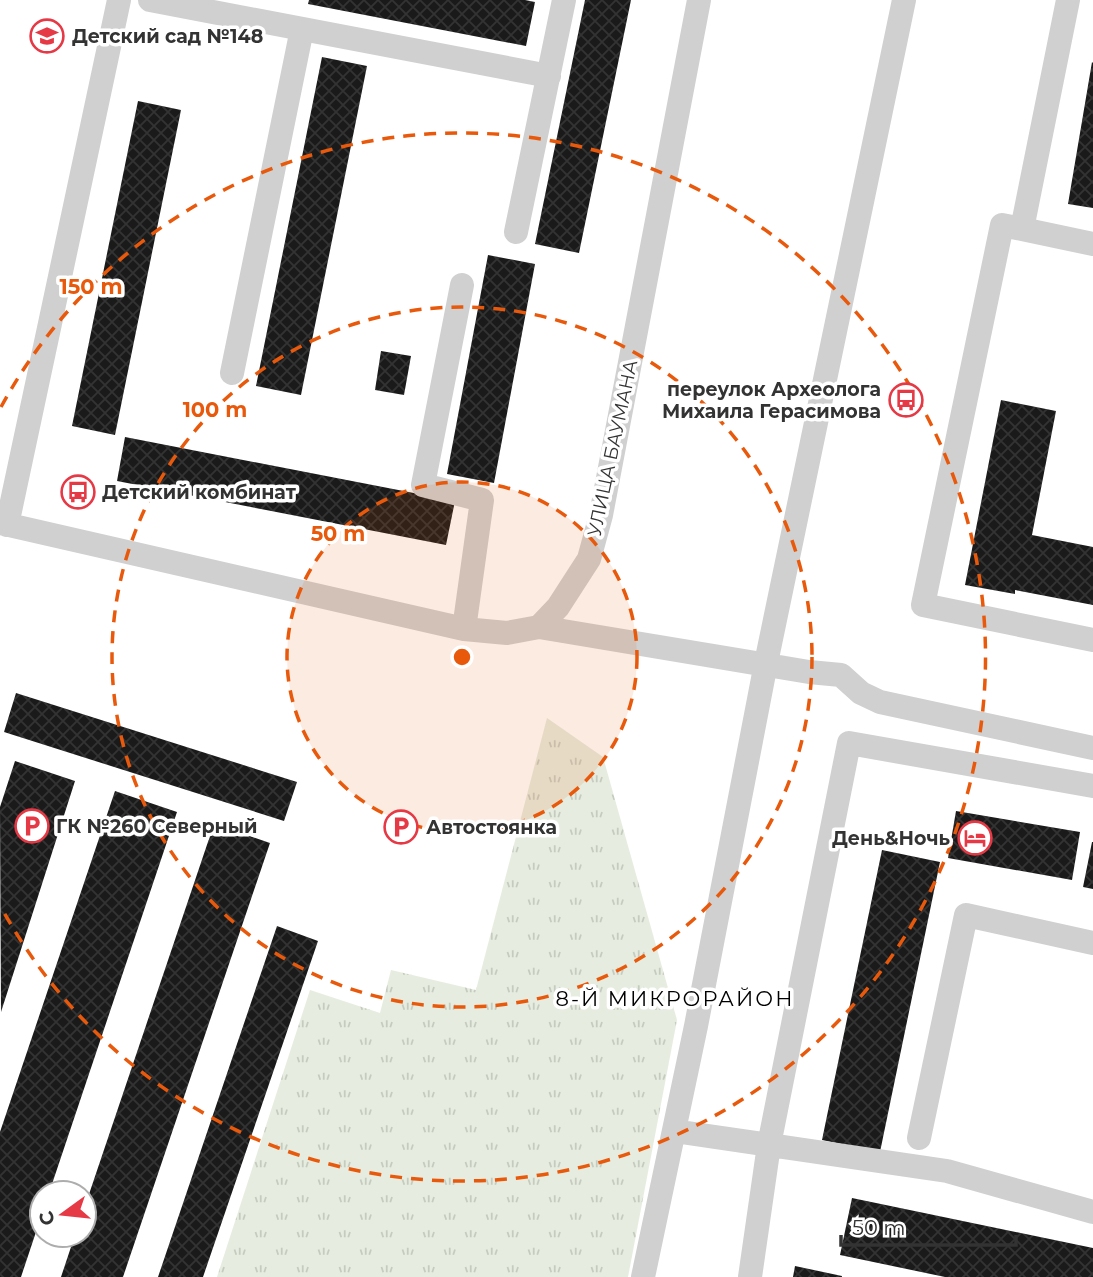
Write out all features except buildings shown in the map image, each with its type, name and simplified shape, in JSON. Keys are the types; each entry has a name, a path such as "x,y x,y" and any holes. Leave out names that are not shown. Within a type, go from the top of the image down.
{"street":[{"path":"119,0 4,524 464,629 506,633 539,627 841,675 861,693 880,702 1091,748 1088,785 849,743 769,1145 750,1277"},
{"path":"150,0 548,76"},
{"path":"516,232 564,0"},
{"name":"УЛИЦА БАУМАНА","path":"539,627 558,607 589,559 601,515 699,0"},
{"path":"643,1277 766,663 904,0"},
{"path":"1021,229 1068,0"},
{"path":"232,373 302,29"},
{"path":"1093,244 1002,225 923,605 1093,640"},
{"path":"461,285 423,485 482,500 464,629"},
{"path":"919,1138 966,915 1093,943"},
{"path":"674,1131 947,1171 1093,1212"}],"green space":[{"path":"547,718 603,757 677,1020 628,1277 217,1277 310,990 380,1013 391,970 476,990"}],"place":[{"name":"Детский сад №148","path":"47,36"},
{"name":"переулок Археолога Михаила Герасимова","path":"906,400"},
{"name":"Детский комбинат","path":"78,492"},
{"name":"ГК №260 Северный","path":"32,826"},
{"name":"Автостоянка","path":"401,827"},
{"name":"День&Ночь","path":"975,838"}],"district":[{"name":"8-Й МИКРОРАЙОН","path":"675,999"}]}
